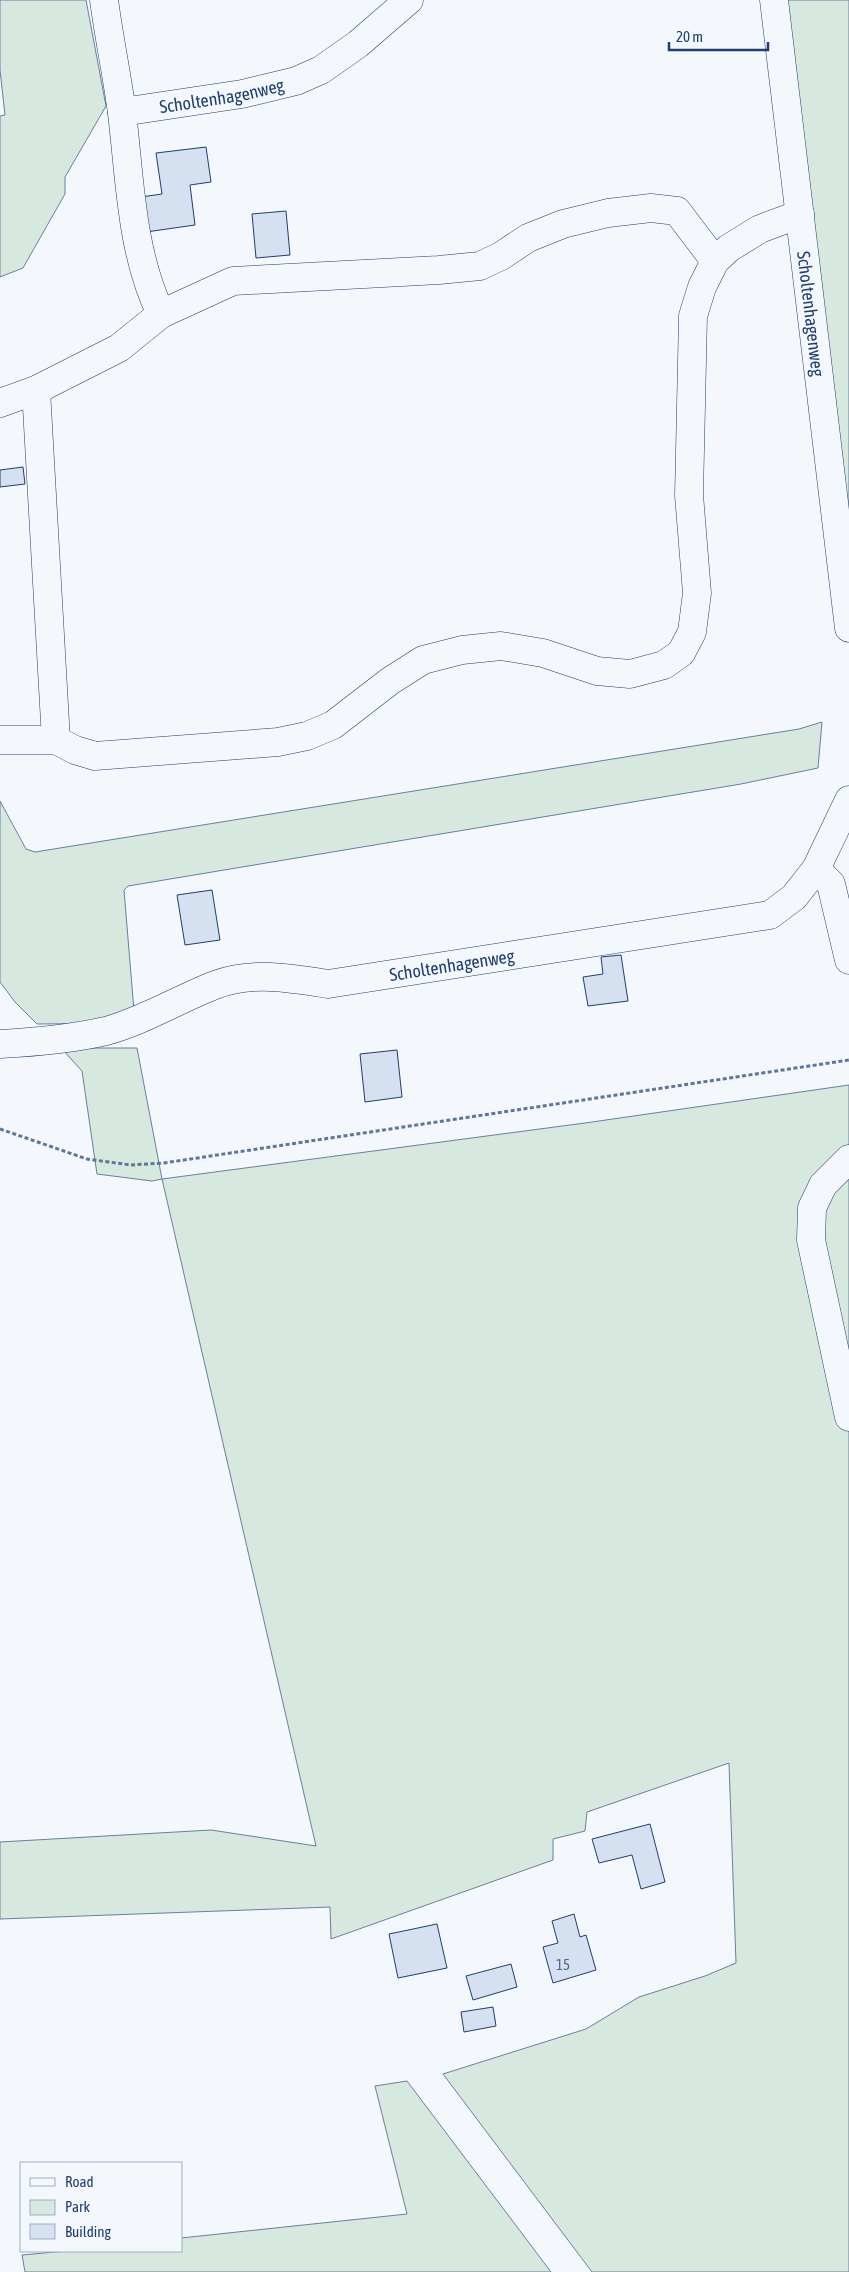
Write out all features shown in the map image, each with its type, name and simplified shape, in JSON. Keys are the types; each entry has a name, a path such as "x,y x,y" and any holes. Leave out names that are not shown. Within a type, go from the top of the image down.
{"lane":[{"path":"104,0 122,112 141,262 150,290 161,314"},
{"name":"Scholtenhagenweg","path":"122,112 242,94 296,81 321,70 358,44 409,0"},
{"name":"Scholtenhagenweg","path":"774,0 849,628"},
{"path":"0,403 36,390 119,348 161,314 233,281 439,270 480,266 501,256 528,238 563,224 608,213 651,208 677,211 715,261"},
{"path":"0,740 56,740 75,750 94,756 278,742 307,736 333,725 390,681 423,660 462,650 501,646 543,653 597,672 630,674 664,665 681,653 692,632 696,593 689,494 693,316 702,287 715,261 729,248 760,229 800,214"},
{"path":"36,390 56,740"},
{"name":"Scholtenhagenweg","path":"0,1044 48,1041 107,1030 216,984 250,978 284,977 328,984 770,915 794,897 816,869 849,800"},
{"path":"816,869 831,884 849,960"},
{"path":"849,1159 823,1185 812,1208 811,1240 849,1417"}],"path":[{"path":"0,1129 87,1159 131,1165 164,1163 849,1060"}],"green space":[{"path":"0,0 86,0 106,106 65,177 65,194 23,268 0,277 0,116 5,115 0,70"},
{"path":"785,0 849,0 849,598"},
{"path":"822,722 818,768 741,784 128,886 124,890 135,1023 37,1024 15,1002 0,982 0,801 26,849 35,852 799,729"},
{"path":"61,1048 137,1048 162,1179 152,1181 97,1174 82,1071"},
{"path":"849,1085 849,2272 592,2272 443,2074 586,2029 639,1997 705,1976 736,1963 729,1763 587,1812 585,1831 553,1839 553,1860 331,1939 330,1907 0,1919 0,1842 211,1830 316,1846 162,1179 585,1123"},
{"path":"407,2081 551,2272 25,2272 22,2255 55,2252 182,2252 182,2238 407,2214 375,2086"}],"building":[{"path":"206,147 211,182 190,185 195,225 146,232 141,197 162,194 156,153"},
{"path":"286,211 290,255 256,258 252,214"},
{"path":"23,467 25,484 0,487 0,470"},
{"path":"212,890 220,940 185,945 177,895"},
{"path":"621,955 628,1001 588,1006 583,977 603,974 601,957"},
{"path":"397,1050 402,1097 365,1102 360,1054"},
{"path":"650,1824 665,1882 641,1889 632,1855 599,1863 592,1839"},
{"path":"574,1914 580,1937 586,1935 596,1970 553,1983 543,1947 558,1943 552,1921"},
{"path":"437,1924 447,1968 398,1978 389,1934"},
{"path":"511,1964 517,1987 473,2000 466,1976"},
{"path":"493,2007 496,2026 464,2032 461,2012"}]}
